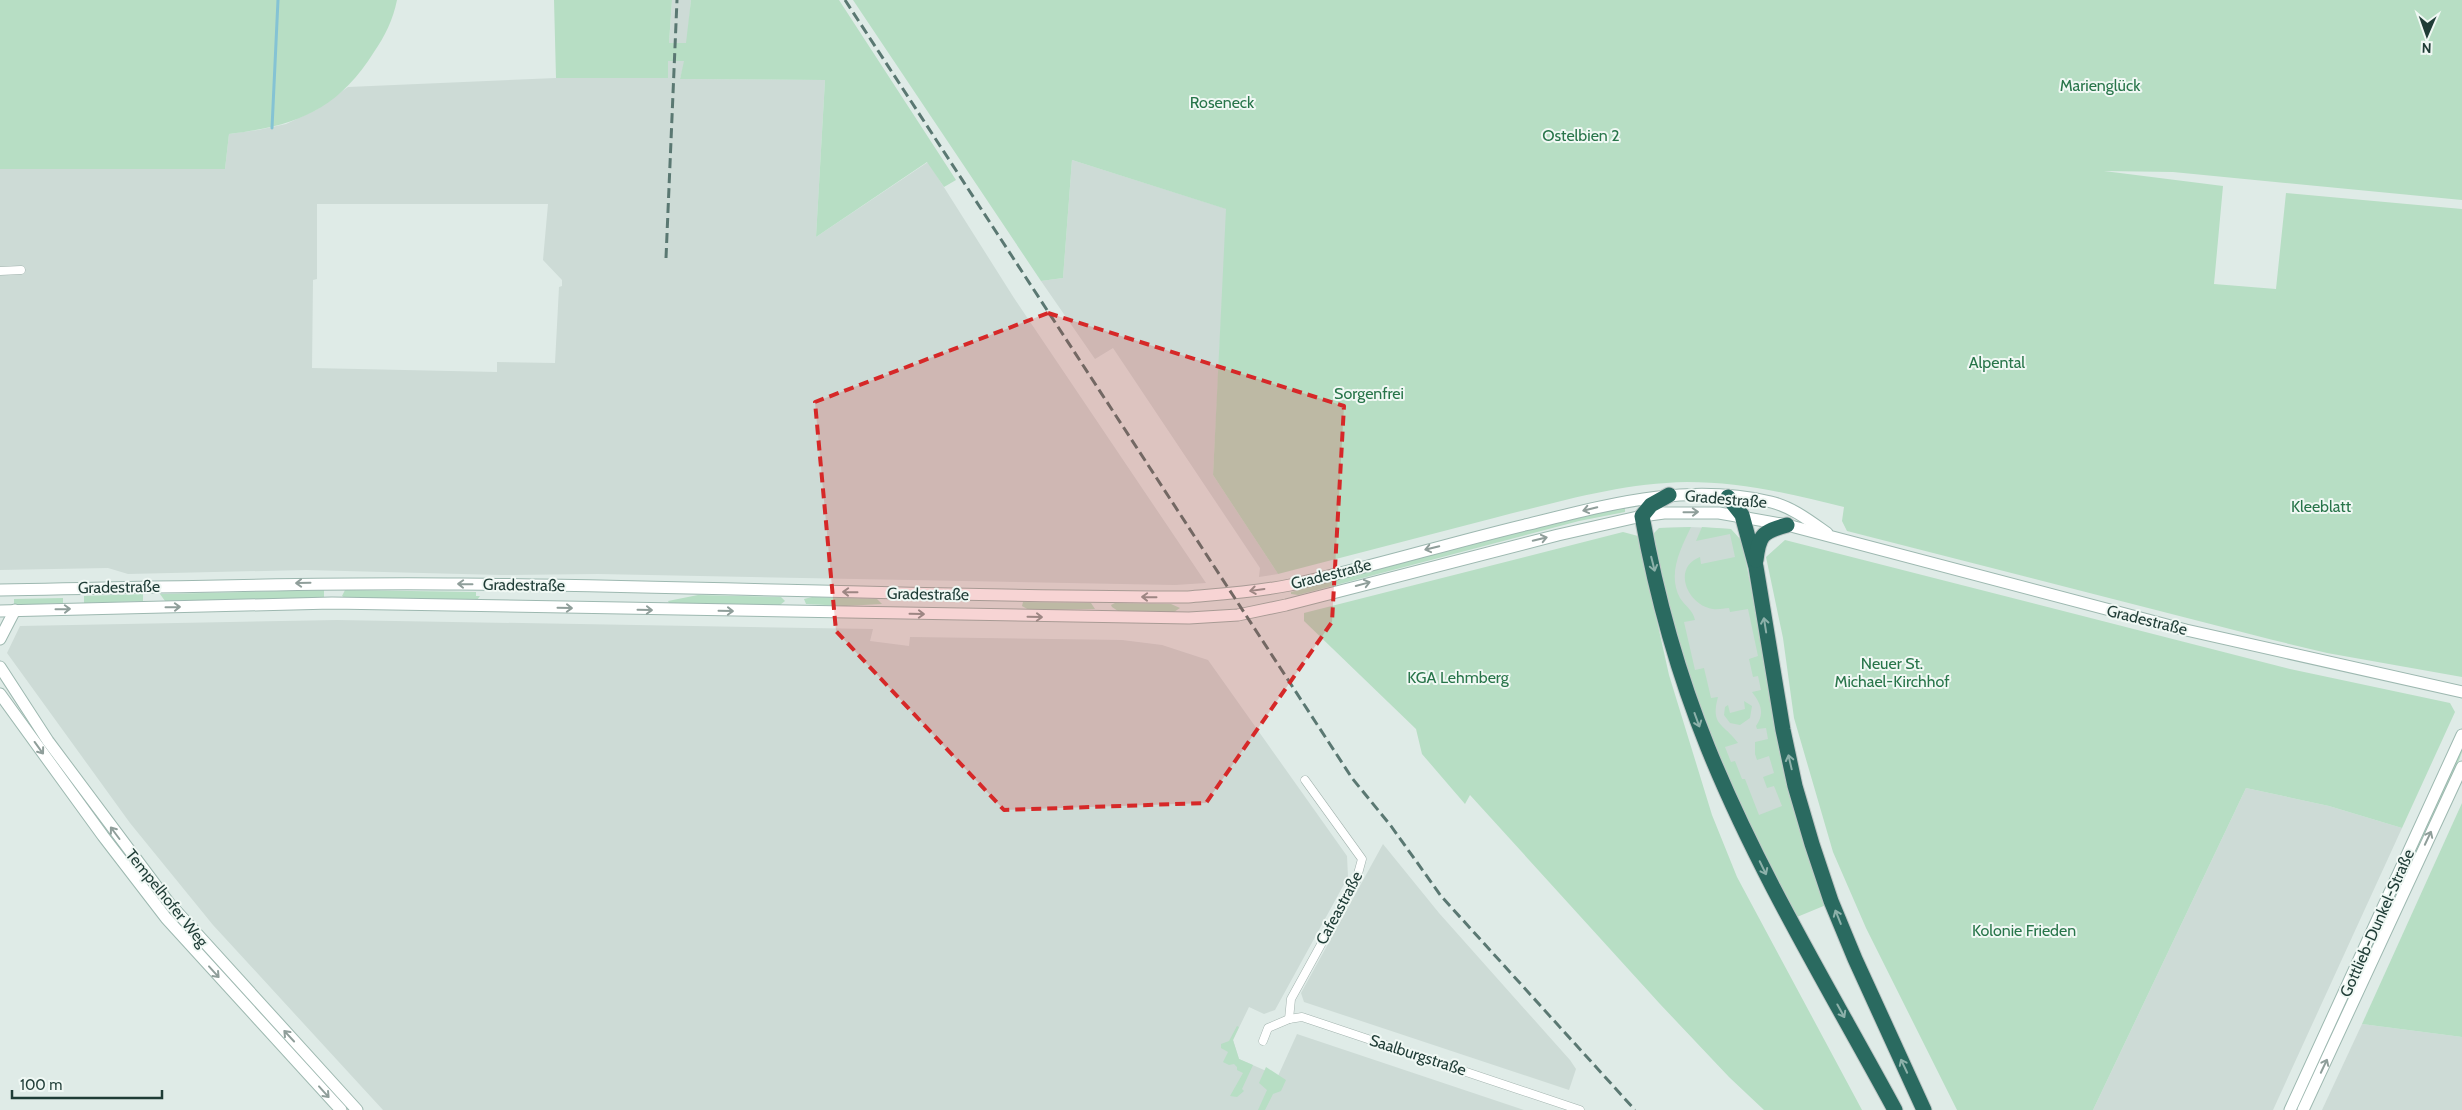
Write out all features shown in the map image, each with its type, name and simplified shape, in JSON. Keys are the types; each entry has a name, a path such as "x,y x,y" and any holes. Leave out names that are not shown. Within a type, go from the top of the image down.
{"highway":[{"path":"1669,495 1651,505 1642,516 1670,632 1686,687 1708,748 1764,870 1895,1110"},
{"path":"1728,497 1742,515 1756,567 1782,730 1795,786 1812,844 1855,959 1924,1110"},
{"path":"1756,567 1758,543 1762,536 1769,530 1787,525"}],"main road":[{"name":"Gradestraße","path":"2,590 296,583 440,584 954,595 1188,597 1228,594 1290,585 1617,502 1669,495 1757,499 1786,507 1835,538"},
{"name":"Gradestraße","path":"7,611 332,604 1103,618 1238,615 1596,525 1642,516 1698,512 1742,515 1787,525 2186,630 2462,692"},
{"path":"0,639 7,611 2,590"},
{"name":"Tempelhofer Weg","path":"0,667 32,718 133,866 358,1110"},
{"name":"Tempelhofer Weg","path":"0,694 201,957 341,1110"},
{"name":"Gottlieb-Dunkel-Straße","path":"2290,1110 2462,735"},
{"name":"Gottlieb-Dunkel-Straße","path":"2304,1110 2462,767"}],"street":[{"path":"0,272 21,270"},
{"name":"Cafeastraße","path":"1289,1019 1291,999 1356,881 1362,859 1304,780"},
{"name":"Saalburgstraße","path":"1263,1041 1268,1028 1289,1019 1302,1017 1580,1110"}],"highlighted area":[{"path":"1048,313 1344,406 1332,622 1206,803 1004,810 836,631 815,402"}],"shaded area":[{"path":"672,0 691,0 687,43 669,43"},
{"path":"668,61 685,61 680,79 825,80 816,237 928,162 1014,298 1206,583 1175,585 598,574 501,575 306,570 128,574 108,568 0,570 0,169 225,169 229,134 286,124 316,110 348,87 556,78 668,78","holes":["317,204 548,204 543,260 562,280 562,286 559,287 555,363 497,362 497,372 312,368 313,280 317,279"]},
{"path":"1072,160 1227,209 1213,475 1278,574 1259,577 1260,568 1113,348 1095,359 1041,281 1063,278"},
{"path":"1659,528 1731,529 1765,661 1797,917 1712,741"},
{"path":"337,620 873,629 870,641 909,646 910,637 1122,640 1162,645 1208,660 1347,856 1348,877 1275,1010 1264,1014 1249,1007 1233,1040 1239,1059 1278,1076 1297,1034 1524,1110 383,1110 213,925 130,823 7,653 20,626"},
{"path":"2246,788 2329,806 2402,828 2273,1110 2093,1110"},
{"path":"1383,844 1439,913 1570,1060 1576,1069 1569,1090 1304,1002 1301,993"},
{"path":"2362,1024 2462,1037 2462,1110 2322,1110"}],"green space":[{"path":"0,0 397,0 391,21 382,40 360,72 345,89 329,102 294,120 253,131 229,134 225,169 0,169"},
{"path":"554,0 672,0 669,43 686,43 691,0 839,0 956,180 944,187 927,162 816,237 825,80 680,79 684,61 668,61 668,78 556,78"},
{"path":"853,0 2462,0 2462,200 2173,172 2104,171 2223,186 2214,284 2276,289 2286,193 2462,209 2462,677 2327,653 1847,531 1842,521 1844,507 1786,493 1727,484 1662,483 1590,494 1278,574 1213,475 1226,209 1072,160 1063,278 1041,281"},
{"path":"1625,508 1625,512 1579,521 1298,595 1291,594 1291,592 1578,517"},
{"path":"1691,527 1677,561 1675,580 1680,598 1691,611 1695,620 1684,622 1695,670 1704,668 1711,698 1718,697 1716,706 1717,719 1738,743 1725,747 1731,762 1735,761 1742,779 1745,779 1759,815 1782,806 1774,786 1767,788 1763,777 1774,773 1769,756 1757,760 1755,754 1755,742 1768,739 1766,728 1757,729 1756,726 1761,709 1752,692 1761,690 1758,676 1753,677 1749,659 1758,656 1748,609 1730,612 1729,608 1715,609 1704,606 1690,594 1686,586 1685,577 1686,569 1691,562 1700,557 1701,564 1735,557 1730,534 1696,541 1702,527 1731,529 1742,541 1765,661 1826,905 1797,917 1752,832 1726,774 1686,667 1675,629 1653,534 1659,528"},
{"name":"KGA Lehmberg","path":"1623,532 1638,536 1669,675 1712,815 1737,877 1862,1110 1764,1110 1729,1077 1660,1004 1470,795 1465,804 1422,754 1416,729 1304,621 1304,613"},
{"path":"1785,540 2290,669 2450,703 2455,712 2402,828 2329,806 2246,788 2093,1110 1957,1110 1866,928 1833,852 1794,718 1783,638 1766,557"},
{"path":"324,590 324,598 165,601 160,594"},
{"path":"345,590 476,592 476,596 480,596 477,600 345,598 342,596"},
{"path":"143,594 143,601 84,603 84,596"},
{"path":"698,595 781,597 785,601 780,605 669,603 668,601"},
{"path":"812,597 877,599 882,604 845,606 806,604 804,599"},
{"path":"63,598 63,603 14,605 14,599"},
{"path":"1023,602 1091,603 1095,609 1029,610 1022,606"},
{"path":"1115,603 1171,604 1180,608 1174,612 1118,611 1111,605"},
{"path":"1744,701 1752,706 1750,718 1740,725 1730,723 1724,715 1725,707 1728,705 1730,713 1745,709"},
{"path":"2462,743 2462,752 2451,782 2301,1110 2294,1110"},
{"path":"2462,803 2462,1037 2362,1024"},
{"path":"1237,1026 1239,1027 1233,1040 1239,1059 1253,1065 1242,1089 1244,1091 1237,1097 1230,1096 1243,1073 1237,1070 1234,1064 1229,1065 1223,1062 1228,1052 1221,1048 1221,1044 1229,1041"},
{"path":"1266,1067 1286,1080 1281,1091 1273,1094 1265,1110 1258,1110 1267,1090 1259,1083"}],"waterway":[{"path":"272,128 278,0"}],"railway":[{"path":"666,258 677,0"},
{"path":"845,0 1352,778 1391,826 1441,896 1635,1110"}],"park label":[{"name":"Marienglück","path":"2100,85"},
{"name":"Roseneck","path":"1222,102"},
{"name":"Ostelbien 2","path":"1581,135"},
{"name":"Alpental","path":"1997,362"},
{"name":"Sorgenfrei","path":"1369,393"},
{"name":"Kleeblatt","path":"2321,506"},
{"name":"Neuer St. Michael-Kirchhof","path":"1892,672"},
{"name":"Kolonie Frieden","path":"2024,930"}]}
